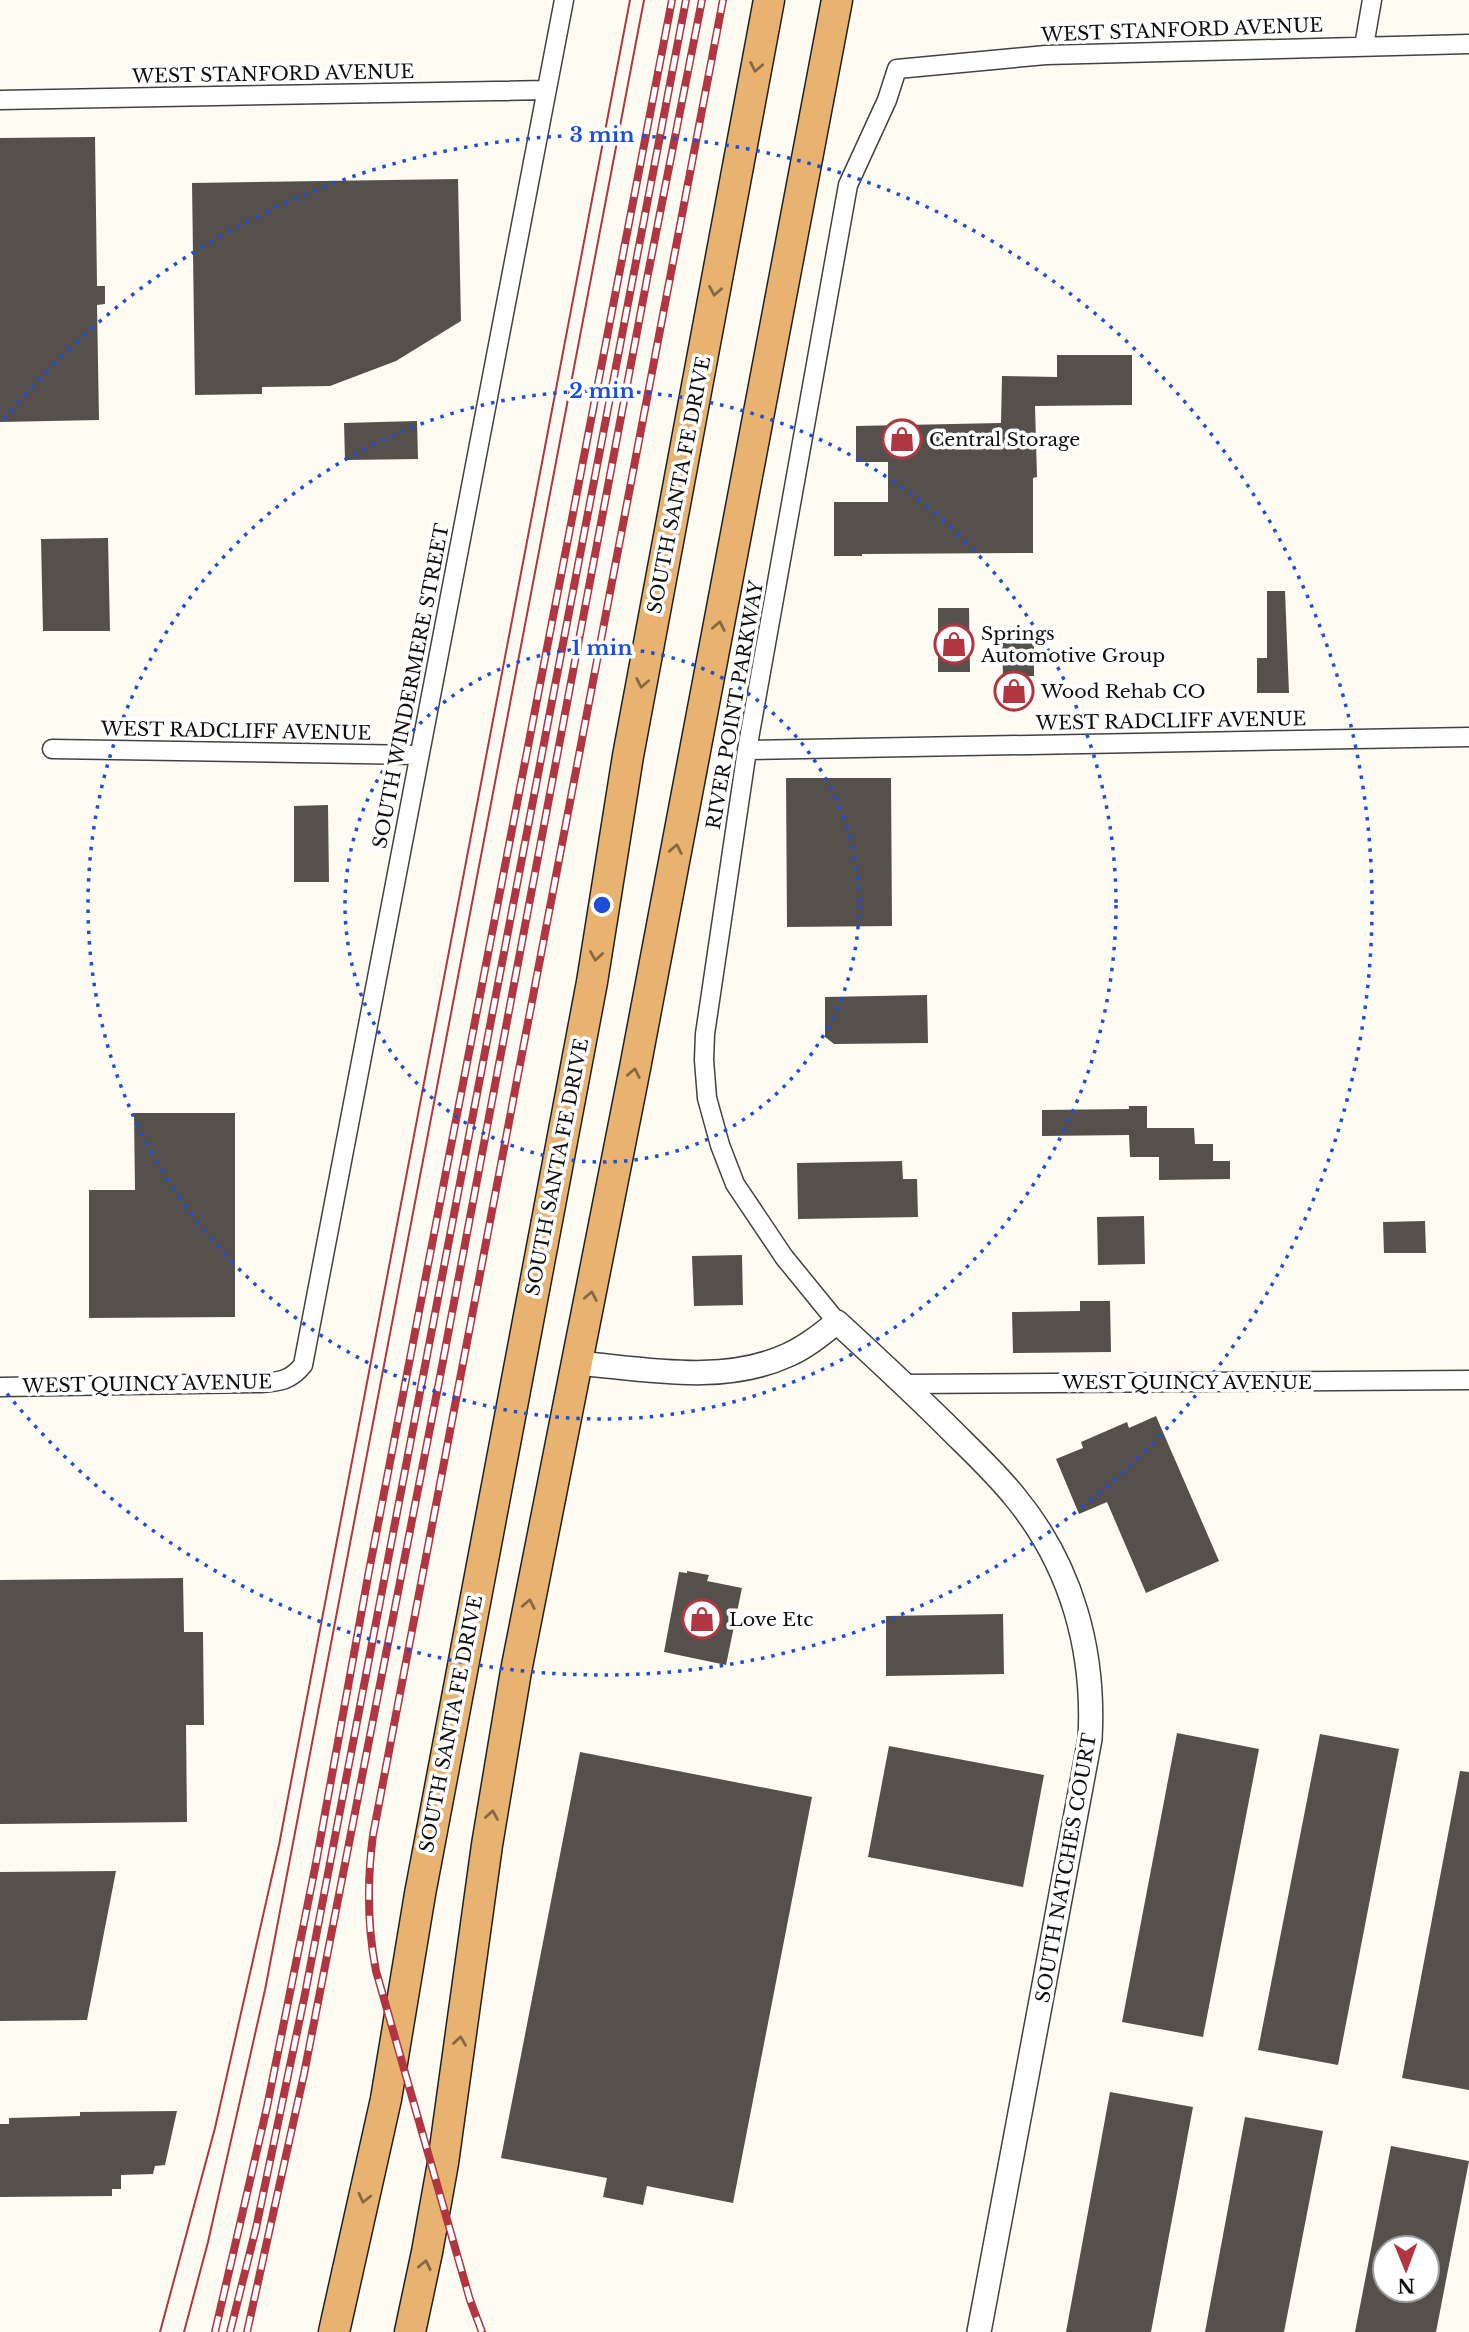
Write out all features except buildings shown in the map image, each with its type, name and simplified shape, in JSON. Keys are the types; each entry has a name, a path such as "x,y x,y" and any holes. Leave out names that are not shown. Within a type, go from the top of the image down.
{"highway":[{"name":"SOUTH SANTA FE DRIVE","path":"334,2332 386,2099 420,1894 592,982 628,756 769,0"},
{"path":"412,2324 443,2163 501,1754 837,0"}],"street":[{"name":"SOUTH WINDERMERE STREET","path":"294,1377 303,1365 308,1347 564,0"},
{"path":"1364,46 1372,0"},
{"name":"WEST STANFORD AVENUE","path":"897,69 1046,55 1469,44"},
{"name":"RIVER POINT PARKWAY","path":"837,1322 784,1257 735,1184 720,1145 707,1098 705,1034 747,750 848,185 887,100 897,69"},
{"name":"WEST STANFORD AVENUE","path":"0,100 547,90"},
{"name":"WEST RADCLIFF AVENUE","path":"747,750 1469,737"},
{"name":"WEST RADCLIFF AVENUE","path":"52,749 419,755"},
{"path":"578,1363 679,1372 738,1370 790,1354 837,1322"},
{"name":"SOUTH NATCHES COURT","path":"837,1322 905,1384 1016,1497 1047,1542 1067,1582 1085,1645 1090,1675 1091,1713 1084,1777 979,2332"},
{"name":"WEST QUINCY AVENUE","path":"0,1387 261,1383 280,1382 294,1377"},
{"name":"WEST QUINCY AVENUE","path":"905,1384 1469,1380"}],"tram line":[{"path":"160,2332 215,2128 279,1845 630,0"},
{"path":"184,2332 208,2242 265,1990 644,0"}],"railway":[{"path":"215,2332 267,2107 316,1863 369,1571 672,0"},
{"path":"230,2332 256,2228 305,1994 686,0"},
{"path":"247,2332 304,2074 439,1382 702,0"},
{"path":"482,2332 470,2300 376,1971 370,1920 371,1852 723,0"}],"place":[{"name":"Central Storage","path":"902,439"},
{"name":"Springs Automotive Group","path":"954,644"},
{"name":"Wood Rehab CO","path":"1014,691"},
{"name":"Love Etc","path":"702,1619"}]}
